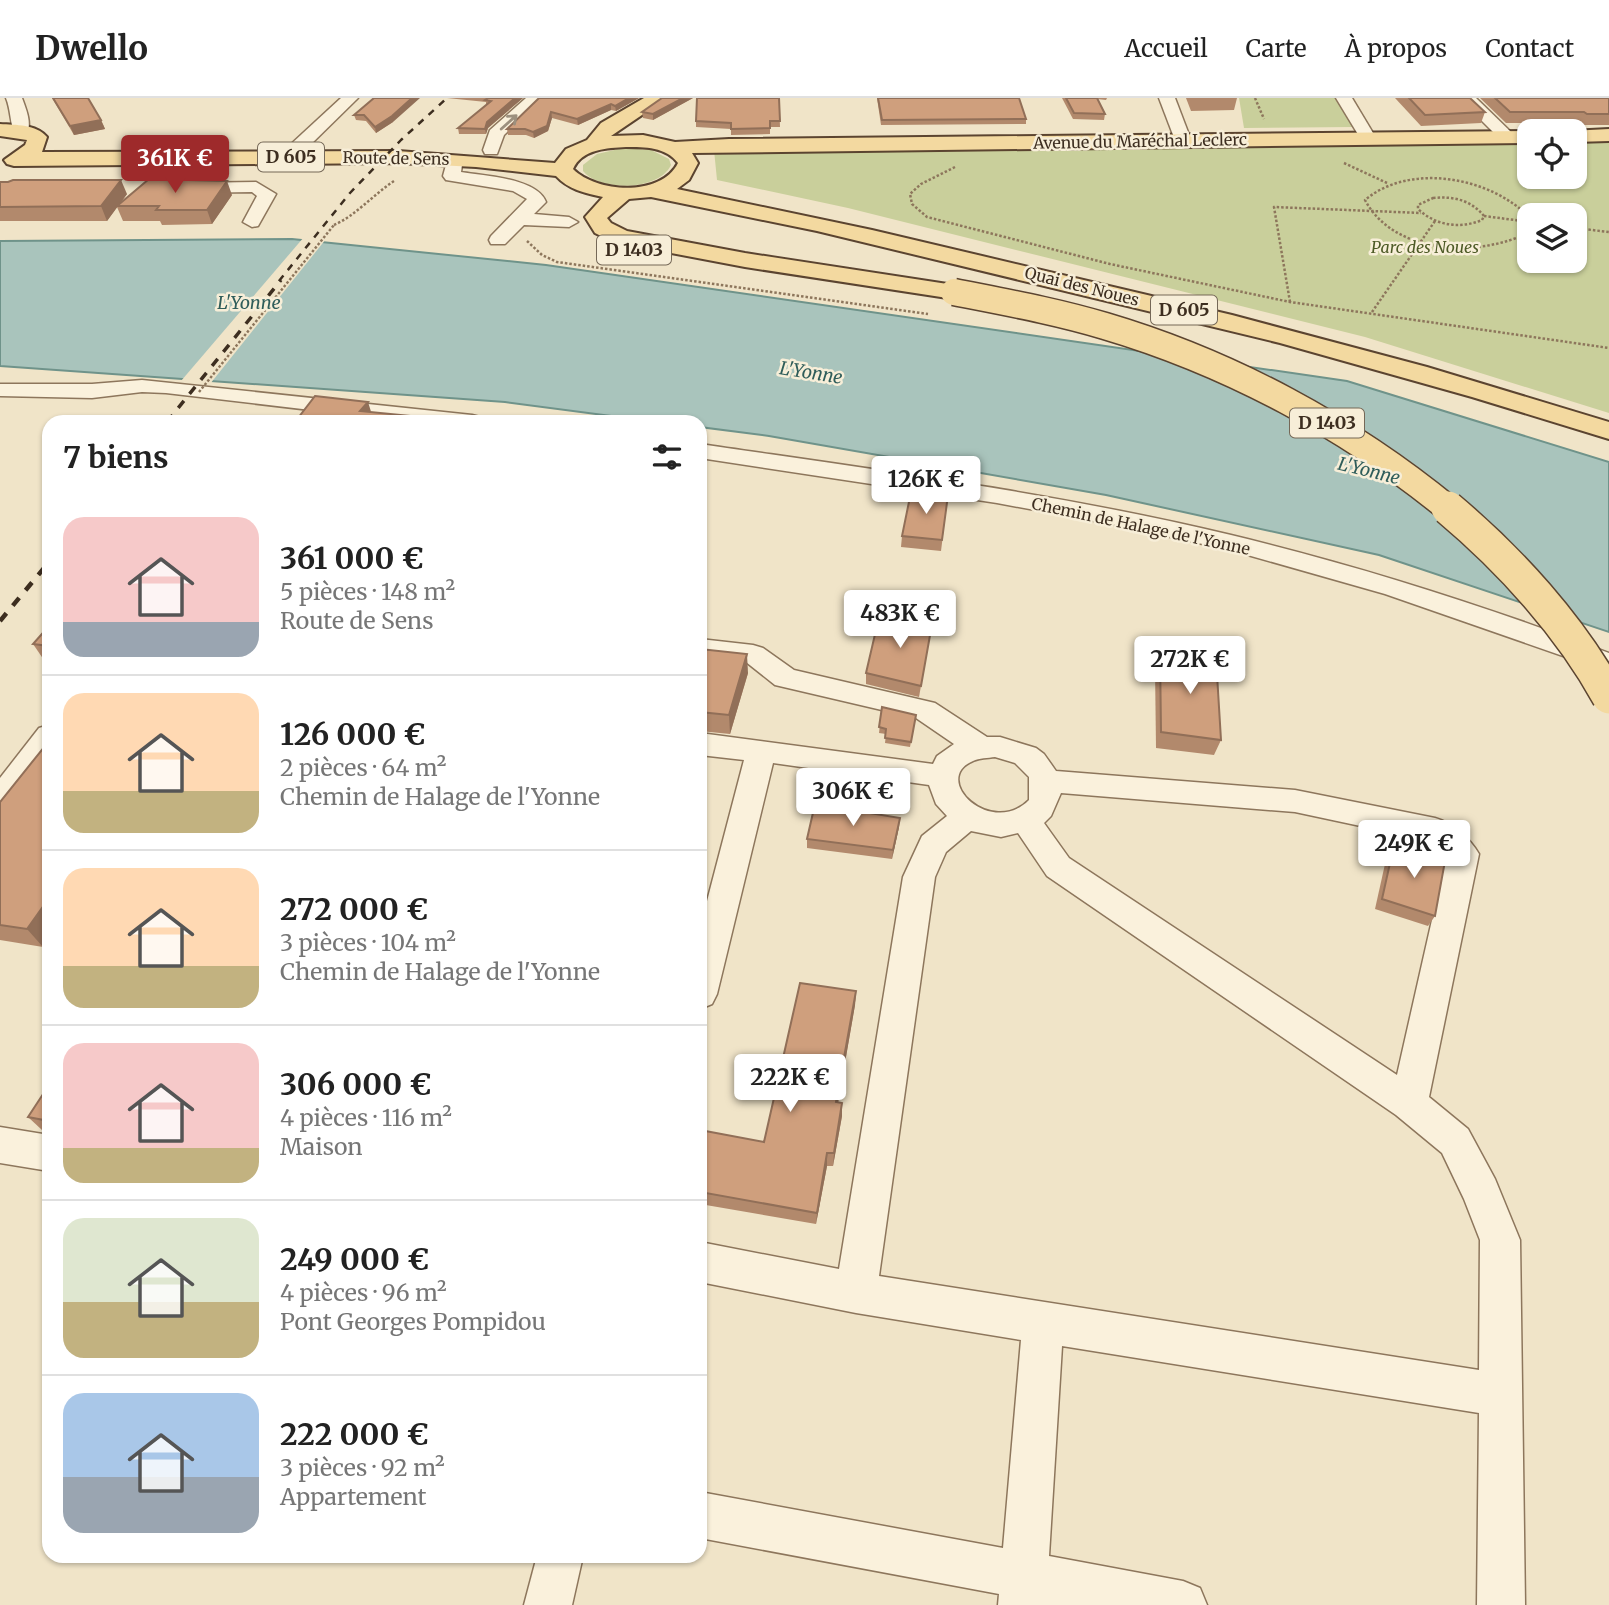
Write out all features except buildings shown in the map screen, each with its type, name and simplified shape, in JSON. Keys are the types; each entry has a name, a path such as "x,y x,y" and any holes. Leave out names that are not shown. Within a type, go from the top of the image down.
{"main road":[{"path":"658,98 620,118 601,134 593,146 567,162 567,179 579,187 624,193 649,190 675,181 686,169 751,146"},
{"path":"620,118 627,132 636,141"},
{"name":"Route de Sens","path":"0,130 27,129 62,147 180,151 491,150 567,162"},
{"path":"10,161 29,153 27,129"},
{"path":"1587,136 1609,135"},
{"name":"Avenue du Maréchal Leclerc","path":"751,146 1517,137"},
{"path":"593,146 636,141 673,148 751,146"},
{"path":"673,148 681,152 686,169"},
{"name":"Route de Sens","path":"10,161 409,157 567,162"},
{"name":"D 605","path":"686,169 698,186 754,210"},
{"path":"569,222 570,197 579,187"},
{"name":"D 605","path":"649,190 754,210"},
{"name":"D 1403","path":"624,193 596,217 603,228 621,237 1042,309 1122,332 1185,355 1289,401 1374,451 1472,527 1522,576 1598,677 1609,696"},
{"name":"Quai des Noues","path":"754,210 1214,318 1399,368 1609,431"},
{"name":"D 1403","path":"569,222 586,238 613,248 745,260"}],"street":[{"path":"14,98 27,129"},
{"path":"296,149 350,98"},
{"path":"491,150 496,133 535,98"},
{"path":"1167,98 1182,140"},
{"path":"1345,98 1368,138"},
{"path":"1467,98 1507,137"},
{"path":"0,123 27,129"},
{"path":"454,165 452,176 518,187 535,196 537,202 498,240"},
{"path":"179,188 264,189 267,194 251,222"},
{"path":"520,219 569,222"},
{"path":"0,390 92,391 142,386 166,387 411,415"},
{"name":"Chemin de Halage de l'Yonne","path":"707,452 988,495 1175,530 1391,586 1531,632 1609,663"},
{"path":"707,649 753,654 785,678 925,710 980,747"},
{"path":"0,800 42,744"},
{"path":"707,745 942,776"},
{"path":"980,747 1009,749 1033,762 1046,781 1047,792 1044,803 1037,812 1025,819 996,824 967,817 947,799 942,787 946,765 955,757 980,747"},
{"path":"707,967 761,751"},
{"path":"1046,781 1295,800 1435,830 1463,854 1409,1103"},
{"path":"856,1293 919,877 933,845 967,817"},
{"path":"1025,819 1058,867 1409,1103 1455,1141 1481,1192 1500,1240 1502,1605"},
{"path":"0,1145 42,1152"},
{"path":"707,1263 856,1293 1501,1395"},
{"path":"1023,1590 1043,1322"},
{"path":"707,1517 1023,1590 1183,1605"},
{"path":"548,1605 558,1563"}],"path":[{"path":"1340,161 1387,183"},
{"path":"959,165 921,184 909,194 912,204 927,217 1110,264 1290,302 1609,348"},
{"path":"199,392 334,225 348,219 371,196 401,177"},
{"path":"1517,204 1509,199 1461,182 1408,179 1387,183 1372,190 1365,200 1368,211 1388,228 1421,241 1477,248 1501,246 1517,241"},
{"path":"1421,213 1418,209 1420,202 1443,198 1471,204 1484,216 1517,219"},
{"path":"1290,302 1274,207 1421,213 1435,221 1468,225 1476,223 1484,216"},
{"path":"1371,312 1435,221"},
{"path":"1587,230 1609,233"}],"green space":[{"path":"1239,98 1336,98 1353,127 1244,128"},
{"name":"Parc des Noues","path":"1609,141 1609,413 1365,337 848,208 717,180 714,150 1517,143 1517,189 1587,189 1587,142"},
{"path":"623,148 651,150 669,159 671,165 655,180 629,186 602,183 583,171 583,165 597,154"}],"water":[{"name":"L'Yonne","path":"292,239 546,265 1347,381 1609,462 1609,632 1379,555 1106,495 769,436 707,428 707,415 604,415 505,402 0,366 0,241"}],"pier":[{"path":"304,237 326,239 210,384 181,381"}],"railway":[{"path":"279,281 350,193 401,140 447,98"},
{"path":"173,415 281,280"},
{"path":"0,621 42,570"}]}
